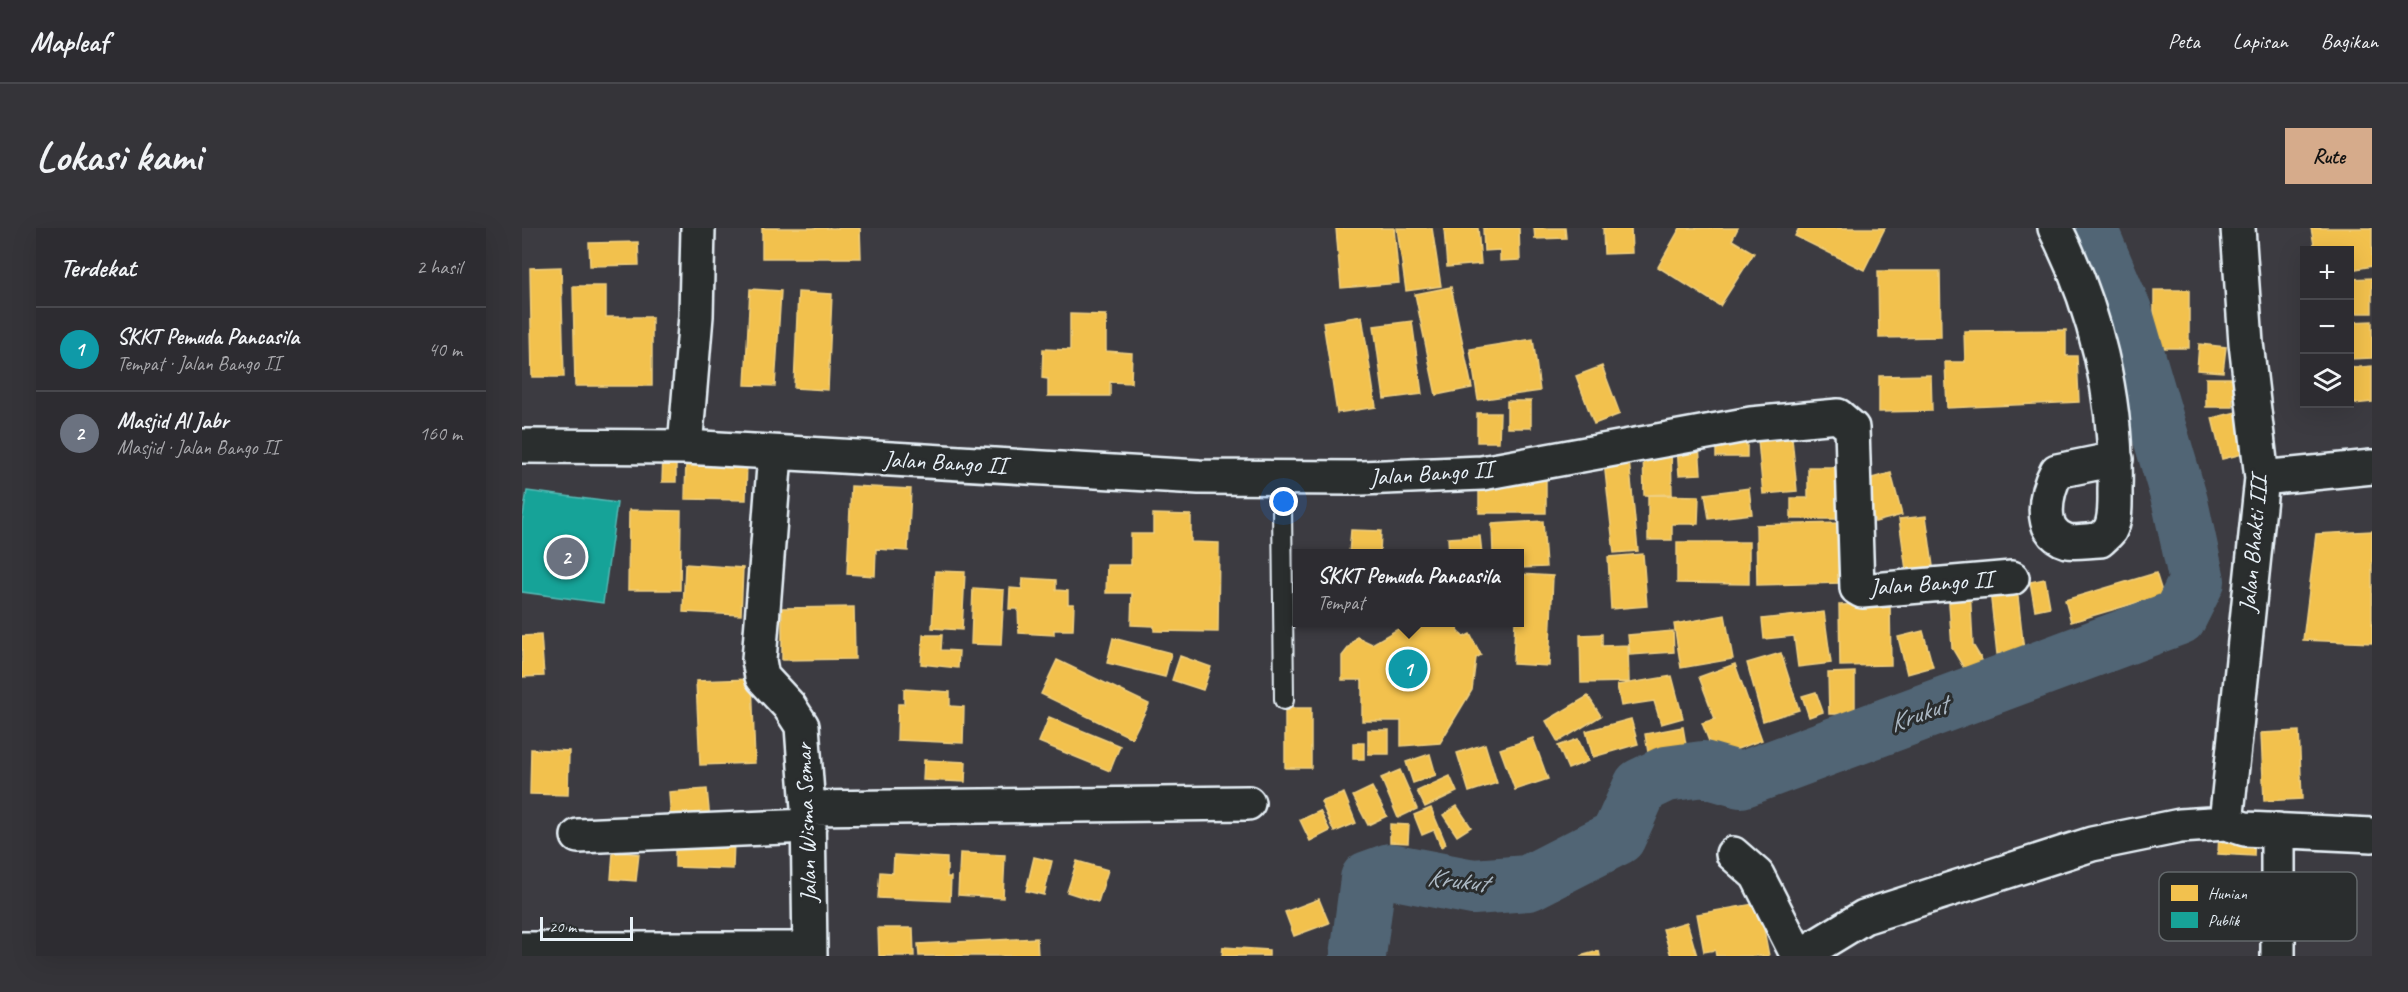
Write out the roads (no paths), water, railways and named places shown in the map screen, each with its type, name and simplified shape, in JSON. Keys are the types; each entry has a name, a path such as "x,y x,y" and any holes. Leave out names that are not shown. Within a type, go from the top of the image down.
{"street":[{"path":"685,447 696,316 698,228"},
{"path":"2055,228 2071,258 2097,340 2114,428 2116,459"},
{"name":"Jalan Bhakti III","path":"2226,823 2262,478 2246,343 2238,228"},
{"name":"Jalan Bango II","path":"522,446 685,447 1199,477 1361,478 1482,473 1751,423 1838,416 1852,428 1857,588 1862,591 2012,578"},
{"name":"Jalan Wisma Semar","path":"775,454 759,660 762,677 789,706 802,726 808,817 810,953"},
{"path":"2262,478 2372,467"},
{"path":"578,836 808,817 1248,803"},
{"path":"1733,854 1757,875 1794,948 1808,951 1864,917 2092,844 2180,826 2226,823 2245,829 2372,835"},
{"path":"2278,830 2278,872"},
{"path":"522,949 810,953"}],"lane":[{"path":"1284,700 1282,506 1285,476"}],"waterway":[{"name":"Krukut","path":"1358,956 1368,879 1390,871 1473,887 1528,883 1618,837 1641,786 1666,774 1703,769 1741,780 2179,617 2197,581 2180,502 2124,311 2091,233 2084,228"}],"place":[{"name":"Masjid Al Jabr","path":"566,557"},
{"name":"SKKT Pemuda Pancasila","path":"1408,669"}]}
